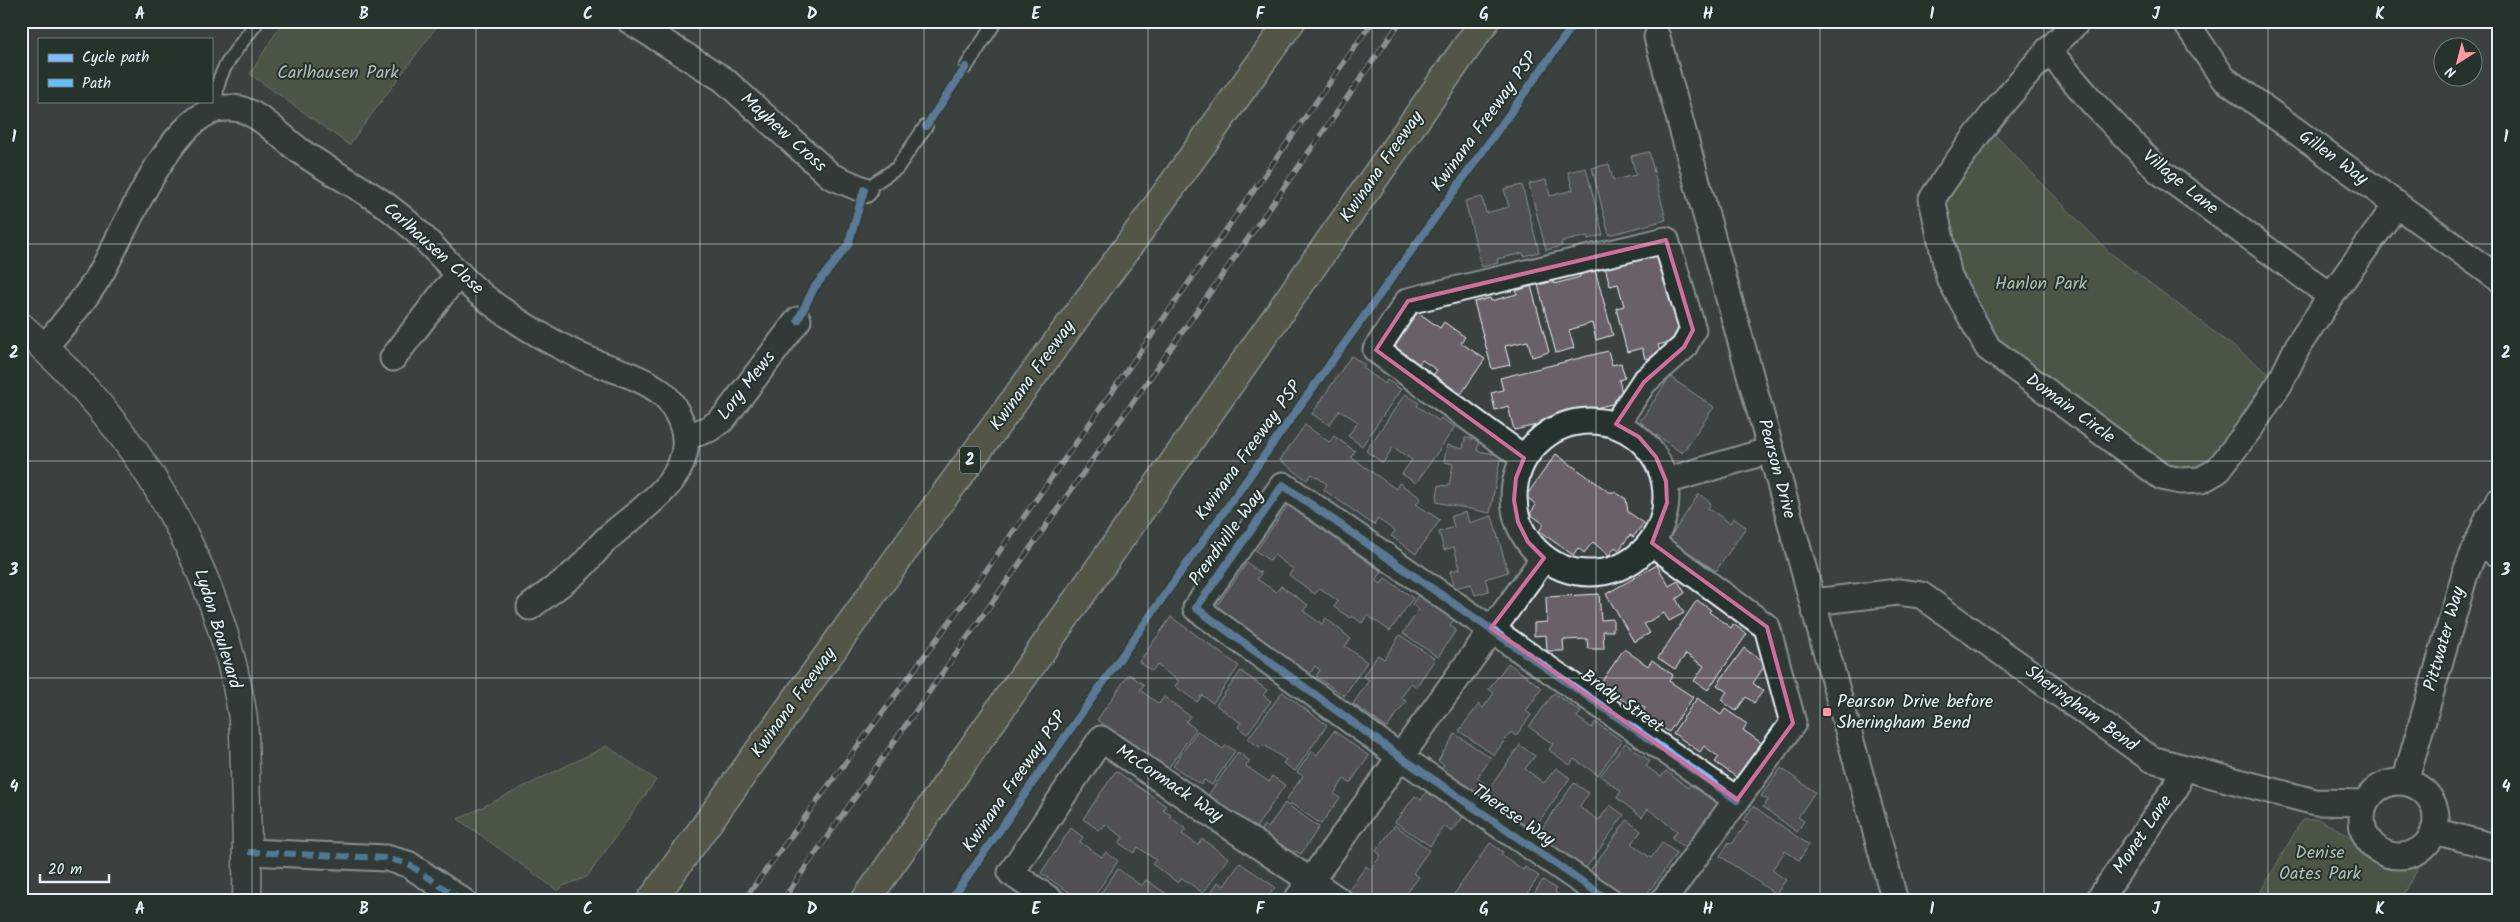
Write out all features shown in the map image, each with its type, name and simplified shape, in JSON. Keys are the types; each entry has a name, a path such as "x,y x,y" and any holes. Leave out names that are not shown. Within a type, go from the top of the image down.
{"highway":[{"name":"Kwinana Freeway","path":"651,901 899,557 1291,21"},
{"name":"Kwinana Freeway","path":"865,901 1485,21"}],"street":[{"name":"Mayhew Cross","path":"630,21 723,79 831,176 864,190"},
{"name":"Domain Circle","path":"2078,21 2048,50 1961,154 1932,199 1949,277 1988,348 2162,476 2181,481 2201,480 2217,471 2251,427 2280,383 2299,344 2397,204"},
{"name":"Gillen Way","path":"2185,21 2223,78 2499,279"},
{"name":"Pearson Drive","path":"1657,37 1895,901"},
{"name":"Village Lane","path":"2048,50 2093,103 2159,171 2331,296"},
{"name":"Carlhausen Close","path":"218,109 238,109 258,118 301,152 371,194 403,219 460,275 508,315 582,357 640,379 665,394 679,418 685,437 682,459 673,477 658,496 607,538 580,568 530,607"},
{"path":"45,348 77,309 101,272 156,169 177,139 195,120 218,109"},
{"path":"1524,458 1376,350 1408,301 1666,240 1693,330 1684,347 1644,382 1616,424"},
{"path":"394,358 446,289 460,275"},
{"name":"Lory Mews","path":"685,437 695,436 709,430 723,419 798,320"},
{"name":"Lydon Boulevard","path":"21,327 45,348 123,434 159,488 204,577 222,629 242,714 248,852 247,901"},
{"path":"1590,420 1616,424 1639,437 1656,457 1666,481 1667,503 1662,524 1652,543 1634,560 1612,570 1589,573 1565,569 1544,558 1528,542 1516,515 1514,500 1516,478 1524,458 1541,438 1564,425 1590,420"},
{"path":"1666,481 1771,450"},
{"name":"Prendiville Way","path":"1399,756 1196,608 1284,485 1491,628"},
{"name":"Pittwater Way","path":"2405,782 2465,574 2488,549 2489,516 2499,501"},
{"path":"1652,543 1767,627 1793,723 1663,901"},
{"path":"1296,901 1491,628 1544,558"},
{"name":"Sheringham Bend","path":"1813,602 1898,592 1921,595 2151,759 2315,802 2365,803"},
{"name":"Brady Street","path":"1491,628 1737,800"},
{"name":"McCormack Way","path":"1052,901 1012,873 1101,739 1311,879"},
{"name":"Therese Way","path":"1399,756 1610,901"},
{"name":"Monet Lane","path":"2098,901 2176,787 2181,767"},
{"path":"2405,782 2417,786 2427,794 2434,805 2437,818 2434,831 2428,842 2418,851 2406,856 2390,855 2379,850 2369,841 2364,829 2362,816 2365,803 2373,792 2384,785 2405,782"},
{"path":"2434,831 2499,848"},
{"path":"248,852 386,858 408,864 463,901"},
{"path":"1311,879 1340,901"}],"lane":[{"path":"218,109 215,99 218,81 258,21"},
{"path":"966,67 996,21"},
{"name":"Mayhew Cross","path":"864,190 897,168 926,126"}],"highlighted area":[{"path":"1666,240 1693,330 1684,347 1644,382 1616,424 1639,437 1656,457 1666,481 1667,503 1652,543 1767,627 1793,723 1737,800 1491,628 1544,558 1528,542 1518,522 1514,500 1516,478 1524,458 1376,350 1408,301"}],"green space":[{"name":"Carlhausen Park","path":"283,21 441,21 349,145 250,74"},
{"name":"Hanlon Park","path":"1994,134 2108,251 2272,376 2215,458 2192,471 2168,468 2007,351 1972,309 1946,225 1946,207 1950,191"},
{"path":"607,746 656,780 587,877 563,886 558,891 458,819"},
{"name":"Denise Oates Park","path":"2318,819 2350,836 2370,855 2381,862 2399,866 2421,863 2400,901 2255,901 2302,820"}],"building":[{"path":"1649,152 1666,220 1609,235 1592,168 1609,164 1613,180 1636,175 1631,156"},
{"path":"1586,168 1603,235 1588,239 1587,236 1561,242 1562,246 1546,250 1529,184 1546,180 1550,196 1573,190 1568,172"},
{"path":"1522,185 1539,252 1524,256 1523,253 1497,259 1498,263 1482,267 1465,201 1482,197 1486,213 1509,207 1504,189"},
{"path":"1659,253 1682,339 1658,345 1661,355 1645,359 1642,348 1627,352 1616,308 1624,306 1618,284 1610,286 1605,267"},
{"path":"1595,270 1613,335 1596,340 1592,323 1569,330 1574,348 1556,353 1538,285 1554,281 1554,284 1580,277 1580,274"},
{"path":"1531,286 1549,352 1532,357 1528,341 1505,346 1510,365 1492,369 1474,302 1490,298 1491,301 1517,294 1516,291"},
{"path":"1416,311 1440,328 1444,322 1465,337 1461,343 1485,359 1461,394 1433,375 1437,370 1422,360 1418,365 1392,346"},
{"path":"1608,351 1612,365 1621,363 1625,378 1619,380 1624,401 1587,410 1587,413 1559,417 1560,420 1514,430 1508,406 1495,410 1491,393 1503,390 1500,378"},
{"path":"1351,356 1365,365 1363,368 1385,384 1387,380 1401,389 1362,446 1348,436 1358,422 1340,410 1329,425 1312,414"},
{"path":"1670,377 1714,407 1682,453 1639,423"},
{"path":"1405,394 1419,403 1417,406 1439,421 1441,418 1455,427 1416,483 1402,474 1412,460 1393,447 1383,463 1366,451"},
{"path":"1305,425 1329,442 1334,436 1355,451 1351,457 1396,489 1399,483 1421,498 1416,504 1440,520 1416,554 1391,536 1395,531 1378,519 1374,525 1324,490 1327,484 1312,474 1307,480 1280,460"},
{"path":"1465,438 1479,440 1477,451 1501,455 1490,513 1436,502 1439,485 1449,486 1453,464 1444,462 1447,445 1463,449"},
{"path":"1556,454 1609,492 1615,492 1626,499 1628,512 1644,523 1633,537 1630,535 1619,550 1615,547 1609,556 1593,542 1584,553 1578,548 1573,555 1539,531 1544,524 1530,514 1536,505 1526,496"},
{"path":"1699,494 1711,503 1708,508 1730,523 1733,518 1746,527 1716,571 1669,539"},
{"path":"1288,505 1382,572 1376,580 1381,584 1385,578 1413,598 1390,631 1367,615 1362,623 1352,616 1350,618 1334,607 1338,601 1320,588 1315,594 1289,575 1293,569 1274,555 1270,561 1256,551"},
{"path":"1466,512 1469,523 1492,516 1508,572 1485,579 1489,591 1475,595 1471,584 1455,588 1450,571 1460,569 1454,547 1444,550 1439,532 1454,527 1451,516"},
{"path":"1247,563 1261,573 1257,579 1276,592 1281,586 1308,605 1303,611 1322,624 1326,618 1351,639 1345,646 1367,662 1344,696 1316,676 1320,670 1315,666 1309,675 1215,608"},
{"path":"1657,565 1669,586 1678,581 1685,593 1676,599 1684,613 1669,621 1664,613 1644,624 1650,633 1634,642 1606,594"},
{"path":"1420,592 1456,617 1450,625 1456,630 1438,657 1403,633 1419,610 1412,604"},
{"path":"1599,594 1601,620 1613,619 1613,631 1603,631 1604,649 1588,649 1587,639 1563,640 1564,651 1547,651 1546,635 1534,636 1534,623 1547,622 1546,597"},
{"path":"1697,600 1711,610 1709,612 1731,628 1733,624 1747,634 1708,690 1694,681 1704,666 1686,654 1675,669 1658,658"},
{"path":"1171,617 1239,666 1213,703 1202,695 1197,702 1175,686 1179,681 1157,665 1152,671 1139,662"},
{"path":"1400,635 1435,659 1416,687 1411,683 1401,698 1406,701 1387,728 1353,704 1369,680 1363,676 1378,655 1384,659"},
{"path":"1744,648 1766,664 1753,683 1763,691 1754,703 1746,697 1736,711 1721,700 1727,692 1717,685"},
{"path":"1624,649 1648,666 1652,660 1673,675 1669,681 1693,697 1669,732 1642,713 1645,708 1630,697 1627,703 1600,684"},
{"path":"1508,663 1542,688 1526,711 1531,715 1516,736 1511,732 1494,755 1459,731 1479,704 1483,708 1494,693 1489,689"},
{"path":"1241,671 1267,690 1263,695 1271,701 1247,734 1238,727 1241,723 1216,705"},
{"path":"1129,674 1144,685 1140,690 1159,704 1164,697 1190,716 1186,722 1196,729 1167,770 1097,720"},
{"path":"1282,692 1327,725 1295,771 1283,763 1286,760 1264,745 1261,748 1248,739"},
{"path":"1554,693 1581,712 1577,717 1592,728 1595,722 1622,741 1598,775 1574,759 1570,765 1549,750 1553,744 1529,727"},
{"path":"1697,698 1721,715 1725,709 1747,724 1743,730 1766,746 1742,781 1715,762 1719,757 1704,746 1700,752 1673,733"},
{"path":"1197,731 1223,749 1226,745 1235,751 1212,785 1204,780 1201,785 1173,766"},
{"path":"1334,731 1369,756 1350,783 1344,779 1334,794 1340,798 1321,824 1286,800 1303,776 1297,772 1312,751 1317,755"},
{"path":"1455,734 1491,758 1477,778 1485,784 1474,799 1438,774 1444,765 1438,761"},
{"path":"1625,743 1650,761 1646,766 1661,777 1666,771 1688,788 1691,784 1718,803 1685,848 1672,838 1677,831 1648,809 1642,817 1617,798 1621,791 1600,776"},
{"path":"1520,745 1535,756 1525,769 1544,783 1556,768 1570,778 1529,835 1516,825 1518,822 1496,806 1494,810 1481,800"},
{"path":"1238,752 1250,761 1246,766 1269,782 1272,776 1285,785 1255,829 1207,797"},
{"path":"1781,768 1815,792 1798,817 1804,821 1797,832 1763,807 1768,800 1761,796"},
{"path":"1116,771 1166,806 1163,810 1186,829 1182,834 1198,845 1202,839 1228,858 1203,893 1182,878 1178,883 1152,864 1156,860 1138,847 1134,853 1119,843 1123,837 1105,824 1100,831 1083,819"},
{"path":"1574,783 1589,793 1579,807 1599,820 1610,805 1624,815 1583,872 1572,860 1550,844 1548,847 1535,838"},
{"path":"1427,791 1463,817 1452,832 1444,826 1430,846 1395,822 1415,796 1421,800"},
{"path":"1285,803 1319,827 1301,854 1295,851 1290,858 1257,835 1264,825 1268,828"},
{"path":"1753,806 1809,845 1799,860 1785,851 1772,870 1786,880 1776,894 1720,856 1729,842 1732,844 1748,822 1744,820"},
{"path":"1627,820 1641,831 1632,844 1651,858 1662,843 1677,853 1642,901 1624,901 1625,897 1603,882 1587,875"},
{"path":"1395,825 1429,850 1413,873 1419,877 1403,898 1398,894 1393,901 1358,901 1347,893 1366,866 1371,870 1381,855 1376,851"},
{"path":"1071,828 1083,837 1080,842 1102,857 1106,852 1118,861 1091,901 1082,901 1041,873"},
{"path":"1490,843 1503,852 1501,854 1523,870 1525,867 1539,876 1522,901 1485,901 1478,896 1475,901 1450,900"},
{"path":"1240,863 1275,887 1265,901 1205,901 1218,882 1224,886"},
{"path":"1118,869 1141,886 1146,880 1167,894 1163,901 1095,901"},
{"path":"1543,880 1556,889 1555,892 1567,901 1529,901"},
{"path":"1417,893 1428,901 1411,901"}],"railway":[{"path":"743,901 954,616 1373,21"},
{"path":"782,901 1401,21"}],"marked path":[{"path":"248,852 386,858 408,864 463,901"}],"cycle path":[{"name":"Kwinana Freeway PSP","path":"950,901 1175,580 1576,21"},
{"path":"926,126 966,67"},
{"path":"798,320 814,288 848,245 864,190"},
{"path":"1610,901 1399,756 1196,608 1283,485 1737,800"}],"place":[{"name":"Pearson Drive before Sheringham Bend","path":"1827,712"}]}
